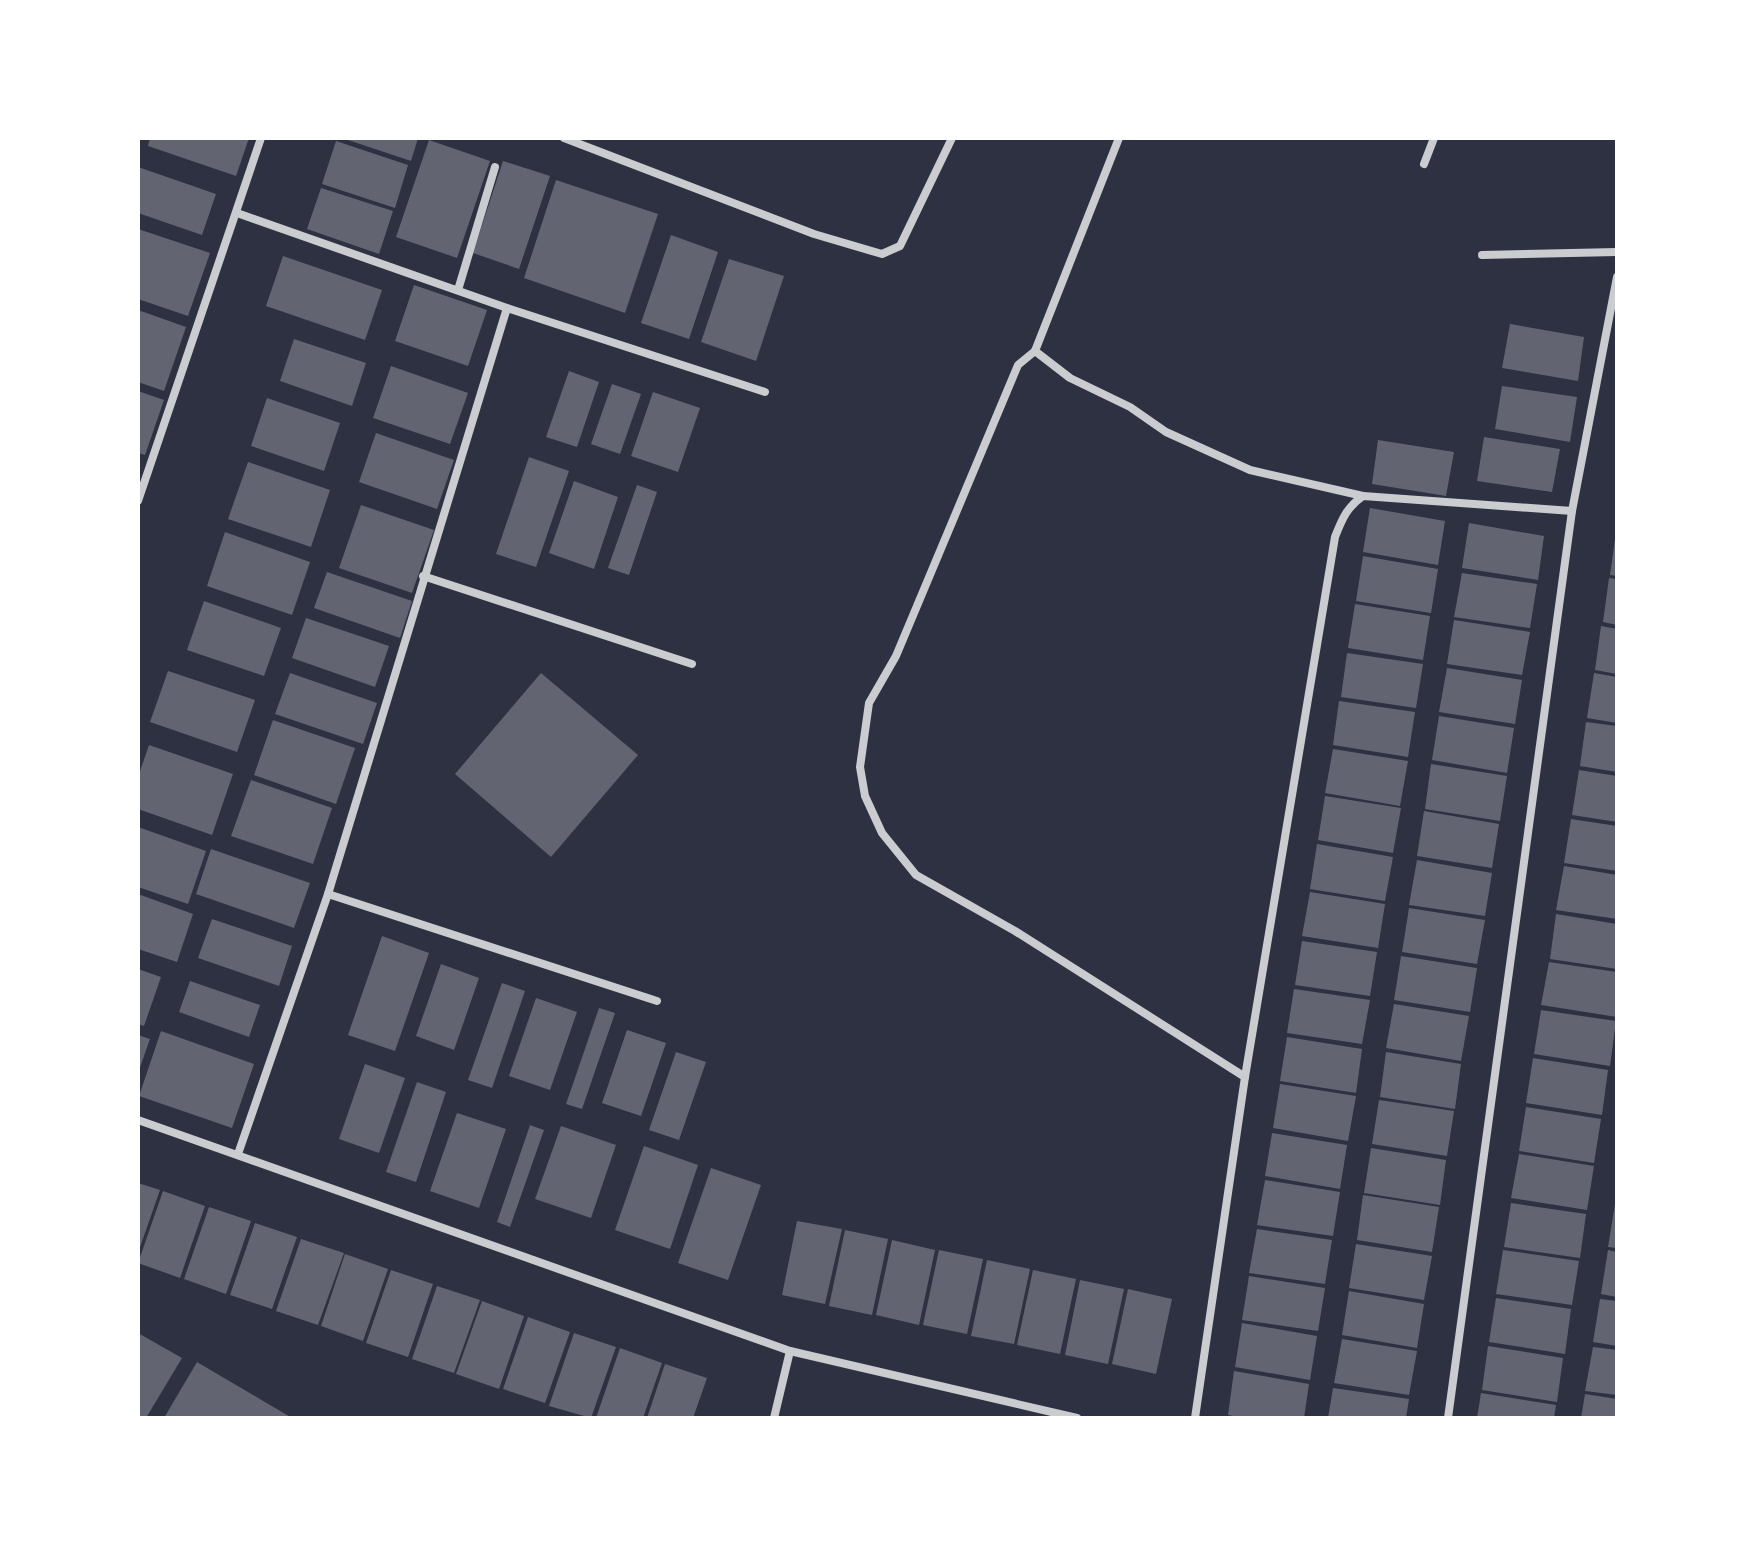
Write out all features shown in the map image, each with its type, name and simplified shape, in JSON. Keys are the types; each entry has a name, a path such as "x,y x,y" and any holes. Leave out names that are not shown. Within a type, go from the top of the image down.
{"street":[{"path":"138,501 261,138"},
{"path":"564,138 814,234 882,254 900,246 952,138"},
{"path":"1119,138 1035,351 1018,365 896,656 869,703 860,767 865,796 882,833 916,875 1015,931 1245,1077"},
{"path":"1424,164 1434,138"},
{"path":"458,290 495,167"},
{"path":"237,213 507,308 765,392"},
{"path":"1482,255 1617,252"},
{"path":"1448,1418 1572,511 1617,277"},
{"path":"238,1154 328,894 507,308"},
{"path":"1035,351 1070,378 1130,407 1166,432 1250,470 1363,496 1572,511"},
{"path":"1195,1418 1245,1077 1335,537 1351,504 1363,496"},
{"path":"423,576 692,664"},
{"path":"328,894 657,1001"},
{"path":"138,1120 790,1351 1077,1418"},
{"path":"774,1418 790,1351"}],"building":[{"path":"150,138 249,138 236,176 148,146"},
{"path":"342,138 418,138 411,161"},
{"path":"429,140 490,161 457,258 396,237"},
{"path":"336,141 408,165 395,208 322,184"},
{"path":"503,161 550,176 519,269 473,253"},
{"path":"138,167 216,194 202,235 138,213"},
{"path":"556,180 658,214 625,313 524,278"},
{"path":"321,188 393,211 379,254 307,229"},
{"path":"138,229 210,253 188,316 138,299"},
{"path":"671,235 718,252 689,339 641,323"},
{"path":"283,256 382,290 365,340 266,306"},
{"path":"729,259 784,276 756,361 701,342"},
{"path":"414,285 487,310 468,366 395,341"},
{"path":"138,310 186,327 164,391 138,382"},
{"path":"1510,324 1584,337 1578,381 1502,368"},
{"path":"294,339 366,363 352,406 280,381"},
{"path":"391,366 468,393 450,444 373,418"},
{"path":"569,371 599,382 577,447 546,437"},
{"path":"612,384 641,394 620,454 591,444"},
{"path":"1502,386 1577,397 1570,442 1495,429"},
{"path":"138,391 164,400 145,455 138,453"},
{"path":"653,392 700,408 678,472 631,456"},
{"path":"267,398 340,423 324,471 251,446"},
{"path":"376,433 454,460 437,509 359,482"},
{"path":"1484,437 1560,449 1552,492 1477,481"},
{"path":"1378,440 1454,452 1446,496 1372,484"},
{"path":"529,457 569,471 536,567 496,554"},
{"path":"248,462 330,490 311,547 228,519"},
{"path":"574,481 618,497 594,569 549,553"},
{"path":"637,485 657,492 629,575 608,568"},
{"path":"361,505 434,530 412,593 339,568"},
{"path":"1370,508 1445,521 1438,565 1363,552"},
{"path":"1469,523 1544,536 1538,580 1462,568"},
{"path":"225,532 310,562 292,615 207,586"},
{"path":"1617,539 1617,576 1610,575"},
{"path":"1363,556 1438,569 1431,613 1356,601"},
{"path":"327,572 412,601 400,638 314,608"},
{"path":"1462,573 1537,584 1530,628 1454,617"},
{"path":"1609,578 1617,579 1617,625 1603,622"},
{"path":"204,601 281,628 264,676 187,650"},
{"path":"1355,604 1430,616 1423,660 1348,648"},
{"path":"306,618 389,646 375,687 292,658"},
{"path":"1454,620 1530,632 1522,675 1447,664"},
{"path":"1601,626 1617,629 1617,674 1595,670"},
{"path":"1347,653 1423,664 1416,708 1341,697"},
{"path":"1447,668 1522,680 1515,724 1439,712"},
{"path":"168,671 255,700 237,752 150,722"},
{"path":"290,673 377,703 363,744 275,714"},
{"path":"541,673 638,755 551,857 455,774"},
{"path":"1594,673 1617,677 1617,723 1587,718"},
{"path":"1339,701 1415,712 1408,757 1333,745"},
{"path":"1439,716 1514,728 1507,773 1432,760"},
{"path":"273,720 355,748 336,804 254,775"},
{"path":"1586,722 1617,726 1617,772 1580,766"},
{"path":"149,745 233,774 212,835 138,809 138,777"},
{"path":"1333,749 1408,761 1400,806 1325,793"},
{"path":"1431,764 1507,776 1500,821 1425,809"},
{"path":"1579,770 1617,776 1617,822 1572,815"},
{"path":"251,780 332,808 313,864 231,836"},
{"path":"1325,796 1401,808 1393,853 1318,840"},
{"path":"1424,811 1499,824 1492,868 1417,856"},
{"path":"1571,819 1617,826 1617,871 1564,863"},
{"path":"138,827 206,851 188,904 138,887"},
{"path":"1317,844 1393,857 1385,901 1310,889"},
{"path":"211,849 310,883 294,928 196,894"},
{"path":"1417,860 1492,873 1485,916 1409,905"},
{"path":"1564,866 1617,875 1617,919 1556,910"},
{"path":"1310,892 1385,904 1378,948 1302,936"},
{"path":"138,894 193,914 177,962 138,949"},
{"path":"1409,908 1485,920 1477,964 1402,952"},
{"path":"1556,914 1617,924 1617,969 1550,959"},
{"path":"212,919 292,946 279,986 198,958"},
{"path":"382,936 429,953 395,1051 348,1035"},
{"path":"1302,941 1377,952 1370,996 1295,985"},
{"path":"1401,956 1477,968 1470,1012 1394,1000"},
{"path":"1549,962 1617,972 1617,1017 1541,1005"},
{"path":"441,964 479,978 454,1050 416,1036"},
{"path":"138,969 161,977 144,1026 138,1024"},
{"path":"190,981 260,1005 249,1037 179,1012"},
{"path":"502,983 525,991 492,1088 468,1080"},
{"path":"1294,989 1370,1000 1362,1044 1287,1033"},
{"path":"536,998 577,1012 550,1090 509,1076"},
{"path":"1394,1004 1469,1016 1461,1061 1386,1048"},
{"path":"599,1008 615,1013 582,1109 566,1104"},
{"path":"1541,1010 1616,1021 1610,1066 1534,1054"},
{"path":"627,1030 666,1043 641,1116 602,1103"},
{"path":"161,1031 254,1064 232,1128 139,1096"},
{"path":"138,1035 150,1039 138,1073"},
{"path":"1287,1037 1362,1049 1356,1093 1280,1081"},
{"path":"676,1052 706,1062 679,1140 649,1130"},
{"path":"1386,1052 1461,1064 1455,1109 1380,1097"},
{"path":"1533,1058 1608,1070 1602,1115 1526,1103"},
{"path":"365,1064 405,1078 379,1153 339,1139"},
{"path":"417,1082 446,1092 416,1182 386,1172"},
{"path":"1280,1084 1356,1096 1348,1141 1273,1128"},
{"path":"1379,1100 1454,1111 1447,1156 1372,1144"},
{"path":"1526,1107 1601,1119 1594,1163 1519,1151"},
{"path":"457,1113 506,1129 479,1208 430,1191"},
{"path":"530,1125 544,1130 510,1227 497,1222"},
{"path":"561,1126 616,1145 591,1218 535,1199"},
{"path":"1272,1133 1347,1145 1340,1189 1265,1176"},
{"path":"644,1146 698,1165 670,1249 615,1230"},
{"path":"1371,1148 1446,1160 1440,1205 1364,1193"},
{"path":"1519,1154 1594,1166 1587,1210 1511,1198"},
{"path":"711,1168 761,1185 728,1280 678,1263"},
{"path":"1265,1180 1340,1192 1333,1236 1257,1225"},
{"path":"138,1183 160,1190 138,1253"},
{"path":"163,1191 205,1206 180,1278 138,1263"},
{"path":"1363,1195 1439,1207 1432,1252 1357,1240"},
{"path":"1511,1203 1586,1214 1580,1258 1504,1247"},
{"path":"1617,1204 1617,1248 1608,1247"},
{"path":"209,1207 251,1221 226,1294 184,1279"},
{"path":"797,1221 842,1229 825,1304 782,1295"},
{"path":"255,1223 297,1237 272,1309 230,1295"},
{"path":"1257,1229 1332,1240 1325,1284 1249,1273"},
{"path":"845,1230 888,1239 872,1315 829,1306"},
{"path":"301,1239 344,1253 318,1325 276,1311"},
{"path":"892,1240 935,1250 919,1325 876,1315"},
{"path":"1356,1244 1432,1256 1424,1300 1349,1288"},
{"path":"939,1250 983,1259 967,1334 923,1325"},
{"path":"1503,1250 1579,1261 1572,1305 1496,1294"},
{"path":"1608,1250 1617,1252 1617,1297 1601,1294"},
{"path":"345,1254 388,1269 363,1341 321,1326"},
{"path":"987,1260 1030,1269 1014,1344 971,1336"},
{"path":"391,1270 433,1284 408,1357 366,1343"},
{"path":"1033,1270 1076,1279 1060,1354 1017,1345"},
{"path":"1249,1276 1325,1288 1318,1331 1242,1320"},
{"path":"1080,1280 1124,1289 1108,1364 1065,1355"},
{"path":"437,1286 480,1300 454,1373 412,1359"},
{"path":"1128,1289 1172,1299 1156,1374 1112,1364"},
{"path":"1349,1291 1424,1304 1417,1348 1342,1335"},
{"path":"1496,1298 1571,1309 1565,1354 1489,1342"},
{"path":"1600,1299 1617,1301 1617,1346 1593,1342"},
{"path":"482,1301 524,1316 499,1389 456,1374"},
{"path":"528,1317 570,1332 545,1403 503,1389"},
{"path":"1242,1323 1317,1336 1310,1380 1235,1367"},
{"path":"138,1333 182,1358 146,1418 138,1418"},
{"path":"574,1333 616,1347 591,1418 549,1406"},
{"path":"1342,1339 1417,1351 1409,1395 1334,1383"},
{"path":"1488,1346 1563,1358 1557,1402 1482,1390"},
{"path":"1593,1347 1617,1350 1617,1395 1585,1391"},
{"path":"620,1348 662,1363 643,1418 596,1418"},
{"path":"197,1362 292,1418 164,1418"},
{"path":"665,1364 707,1378 693,1418 647,1418"},
{"path":"1234,1371 1309,1384 1304,1418 1243,1418 1228,1415"},
{"path":"1333,1388 1409,1399 1406,1418 1328,1418"},
{"path":"1481,1393 1556,1405 1554,1418 1477,1418"},
{"path":"1585,1394 1617,1399 1617,1418 1581,1418"}]}
